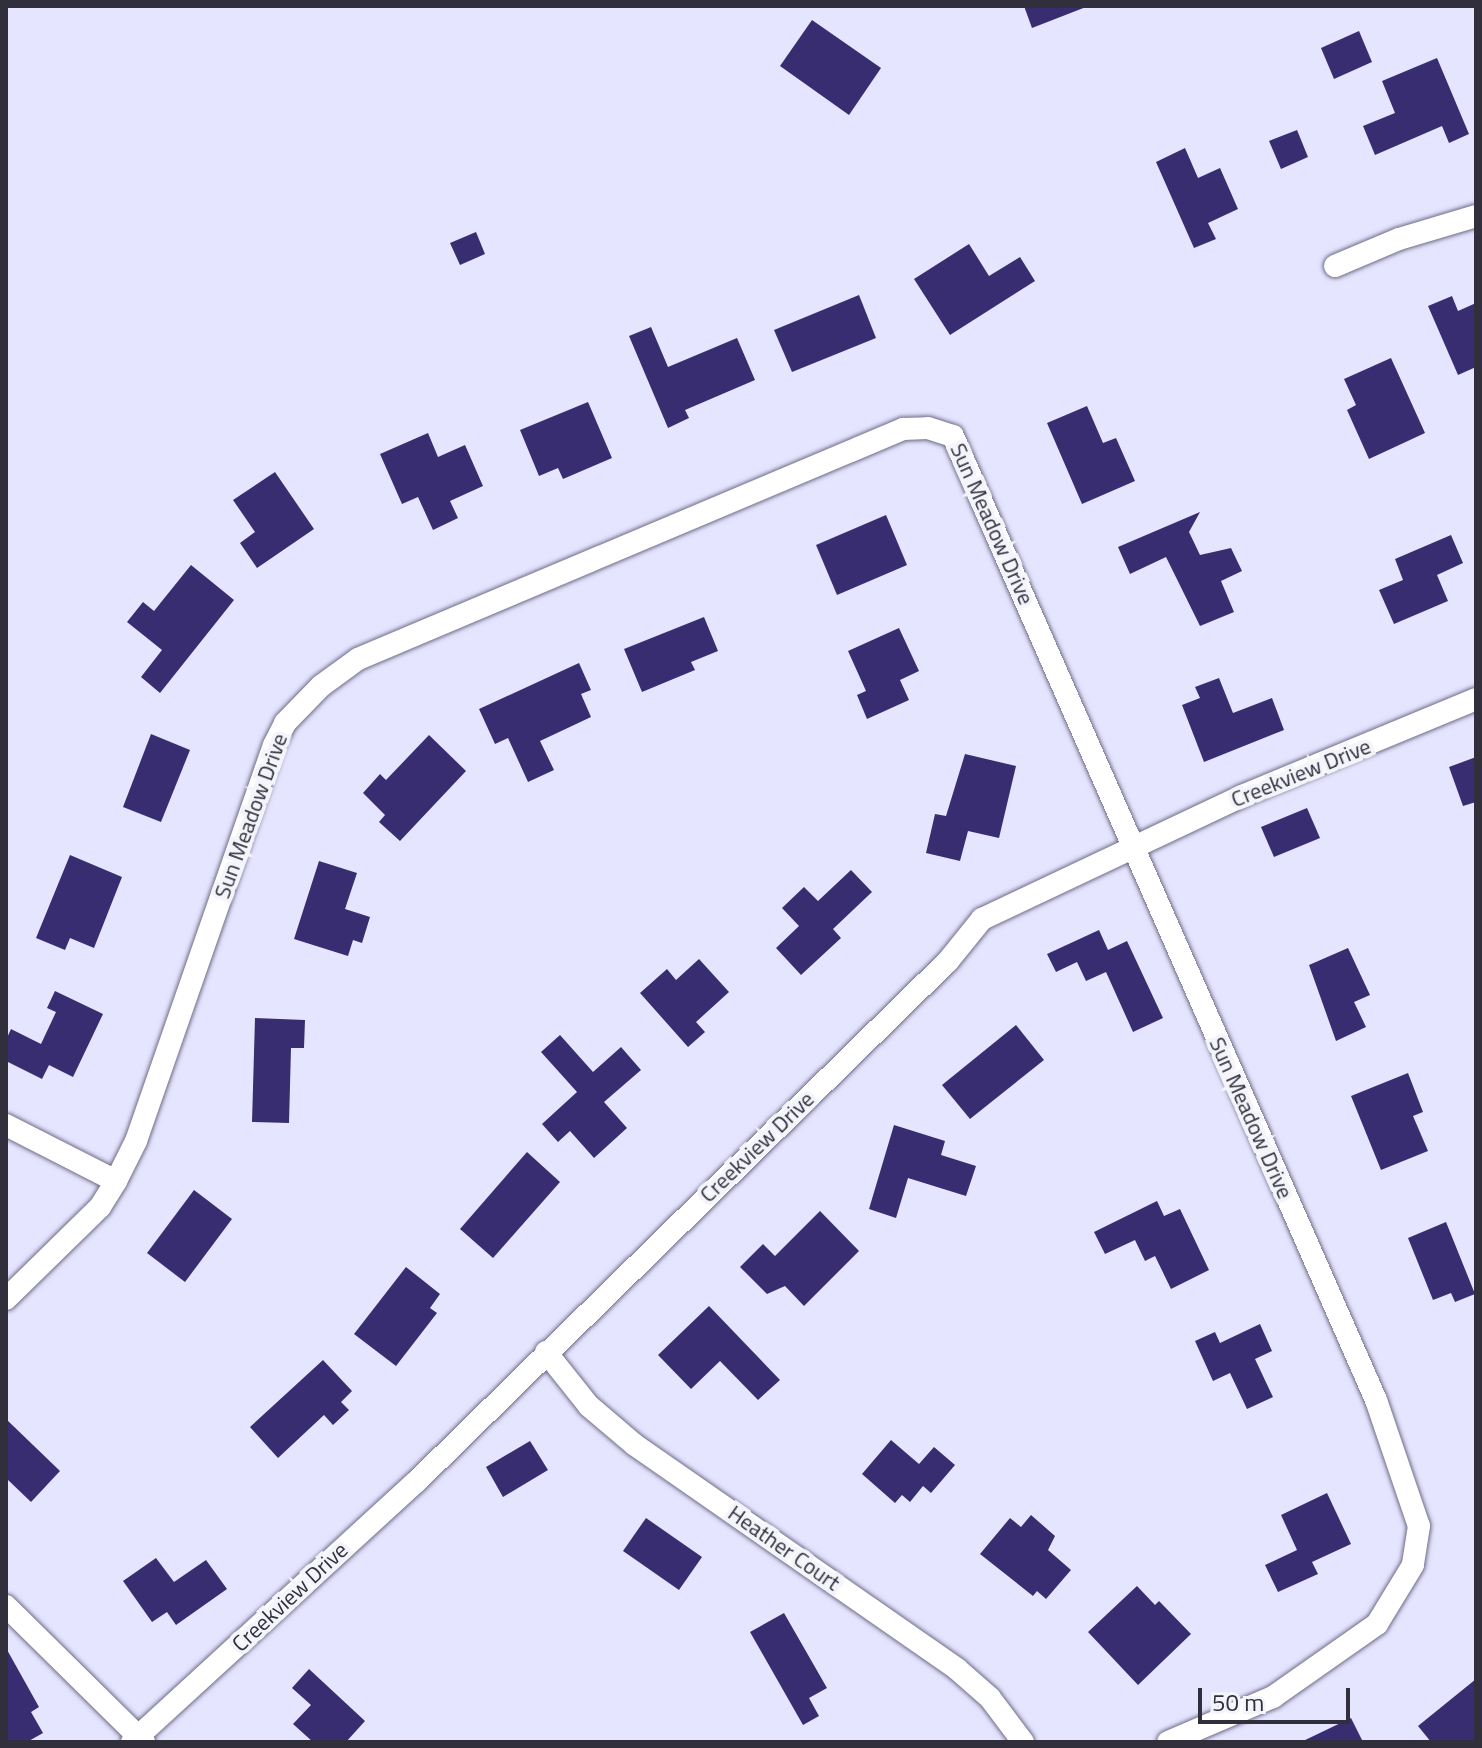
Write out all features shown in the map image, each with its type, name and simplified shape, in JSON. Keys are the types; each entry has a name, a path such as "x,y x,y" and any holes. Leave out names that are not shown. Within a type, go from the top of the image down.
{"street":[{"path":"1335,266 1399,239 1476,216"},
{"name":"Sun Meadow Drive","path":"6,1299 100,1207 116,1181 136,1141 274,745 285,723 321,686 358,659 903,429 928,428 953,436 1130,847 1376,1400 1419,1526 1413,1565 1377,1624 1273,1697 1168,1742"},
{"name":"Creekview Drive","path":"138,1740 416,1482 948,961 982,919 1130,847 1476,699"},
{"path":"6,1125 116,1181"},
{"name":"Heather Court","path":"546,1352 589,1406 635,1445 957,1669 990,1698 1023,1742"},
{"path":"6,1606 138,1740"}],"building":[{"path":"1024,6 1086,6 1086,7 1032,28"},
{"path":"812,20 881,68 849,115 780,66"},
{"path":"1359,31 1372,62 1334,79 1321,48"},
{"path":"1437,58 1469,134 1449,143 1442,126 1375,155 1363,126 1395,113 1382,81"},
{"path":"1297,130 1308,157 1281,169 1269,141"},
{"path":"1185,148 1198,178 1220,168 1238,209 1208,223 1216,239 1194,248 1156,162"},
{"path":"476,232 485,254 460,265 450,243"},
{"path":"969,244 989,276 1020,257 1035,281 950,335 914,279"},
{"path":"859,295 876,338 792,372 774,330"},
{"path":"1452,296 1458,311 1476,303 1476,367 1458,375 1428,306"},
{"path":"651,327 668,367 737,338 755,380 685,410 689,418 668,428 629,336"},
{"path":"1391,358 1425,433 1369,459 1347,410 1356,405 1344,379"},
{"path":"588,402 612,458 563,479 558,468 539,476 520,430"},
{"path":"1087,406 1103,443 1116,438 1135,481 1082,504 1047,423"},
{"path":"428,433 438,457 465,445 483,486 450,501 458,518 433,530 418,497 402,504 380,454"},
{"path":"275,472 314,529 257,568 240,543 255,532 233,500"},
{"path":"1200,512 1189,532 1200,555 1231,548 1242,571 1221,581 1234,612 1200,626 1166,557 1130,574 1118,547"},
{"path":"886,515 907,565 837,595 816,545"},
{"path":"1451,535 1463,563 1437,575 1448,601 1394,624 1379,590 1403,580 1395,559"},
{"path":"191,565 234,600 160,693 141,677 162,650 127,622 143,602 154,611"},
{"path":"704,617 718,651 691,662 695,670 642,692 624,649"},
{"path":"899,628 919,671 900,680 909,700 867,719 857,695 866,691 848,651"},
{"path":"579,663 591,690 581,694 591,717 540,741 554,770 528,782 508,738 495,744 479,709"},
{"path":"1219,678 1233,713 1272,698 1284,730 1204,762 1182,705 1200,698 1195,687"},
{"path":"151,734 190,750 161,822 123,807"},
{"path":"429,735 466,771 400,841 379,822 385,815 363,793 380,774 386,780"},
{"path":"965,754 1016,766 999,838 968,831 960,861 926,853 935,814 946,816"},
{"path":"1476,757 1476,802 1463,806 1449,767"},
{"path":"1307,808 1320,838 1274,857 1261,827"},
{"path":"70,855 122,877 94,948 70,938 65,950 36,938"},
{"path":"319,861 357,873 345,909 370,917 362,943 353,940 348,956 294,939"},
{"path":"851,870 872,892 833,929 841,938 801,975 776,948 799,926 782,908 804,887 818,901"},
{"path":"1099,930 1108,950 1127,941 1163,1018 1133,1032 1106,972 1086,981 1077,962 1056,972 1047,954"},
{"path":"1348,948 1370,995 1354,1002 1366,1027 1336,1041 1309,965"},
{"path":"699,959 729,992 696,1022 705,1032 688,1047 640,993 667,969 676,980"},
{"path":"55,991 103,1014 73,1077 49,1065 42,1079 6,1061 6,1040 11,1029 41,1044 56,1012 47,1008"},
{"path":"255,1018 305,1020 304,1048 291,1048 289,1123 252,1122"},
{"path":"1016,1025 1044,1060 970,1119 942,1085"},
{"path":"560,1035 593,1072 621,1047 641,1070 604,1102 627,1128 594,1158 570,1131 558,1142 542,1124 577,1092 541,1052"},
{"path":"1408,1073 1423,1112 1413,1116 1428,1151 1381,1170 1351,1096"},
{"path":"894,1125 945,1141 941,1155 976,1166 966,1196 908,1178 896,1218 869,1209"},
{"path":"527,1152 560,1182 493,1258 460,1229"},
{"path":"194,1190 232,1219 185,1282 147,1253"},
{"path":"1157,1201 1164,1216 1180,1209 1209,1270 1171,1289 1155,1256 1145,1261 1135,1240 1105,1254 1094,1232"},
{"path":"820,1211 859,1251 804,1306 785,1286 767,1294 740,1267 763,1244 775,1256"},
{"path":"1446,1222 1475,1294 1455,1302 1451,1293 1433,1300 1408,1238"},
{"path":"406,1267 440,1294 430,1308 437,1313 396,1366 354,1334"},
{"path":"709,1306 780,1380 758,1400 720,1361 691,1389 658,1355"},
{"path":"1260,1324 1272,1351 1255,1359 1273,1397 1247,1409 1230,1373 1213,1381 1195,1341 1215,1332 1220,1343"},
{"path":"323,1360 352,1391 341,1402 349,1410 333,1425 324,1415 278,1458 250,1427"},
{"path":"6,1419 60,1471 31,1502 6,1478"},
{"path":"891,1440 919,1464 934,1447 955,1465 931,1493 923,1486 910,1502 902,1495 895,1503 862,1474"},
{"path":"530,1441 548,1470 503,1497 486,1467"},
{"path":"1327,1493 1351,1544 1312,1562 1318,1574 1278,1592 1265,1565 1297,1550 1281,1515"},
{"path":"1031,1515 1055,1536 1048,1550 1071,1570 1046,1599 1037,1591 1033,1596 980,1554 1010,1518 1021,1527"},
{"path":"646,1518 702,1557 679,1590 623,1551"},
{"path":"156,1558 174,1582 206,1560 227,1589 176,1625 167,1612 152,1622 123,1581"},
{"path":"1137,1586 1155,1605 1159,1601 1191,1634 1138,1685 1088,1632"},
{"path":"784,1613 827,1688 809,1698 819,1716 803,1725 750,1632"},
{"path":"6,1648 39,1707 31,1712 43,1733 27,1742 6,1742"},
{"path":"309,1669 365,1721 346,1742 313,1742 293,1724 311,1705 292,1688"},
{"path":"1476,1679 1476,1742 1431,1742 1418,1726"},
{"path":"1351,1718 1363,1742 1301,1742"}]}
